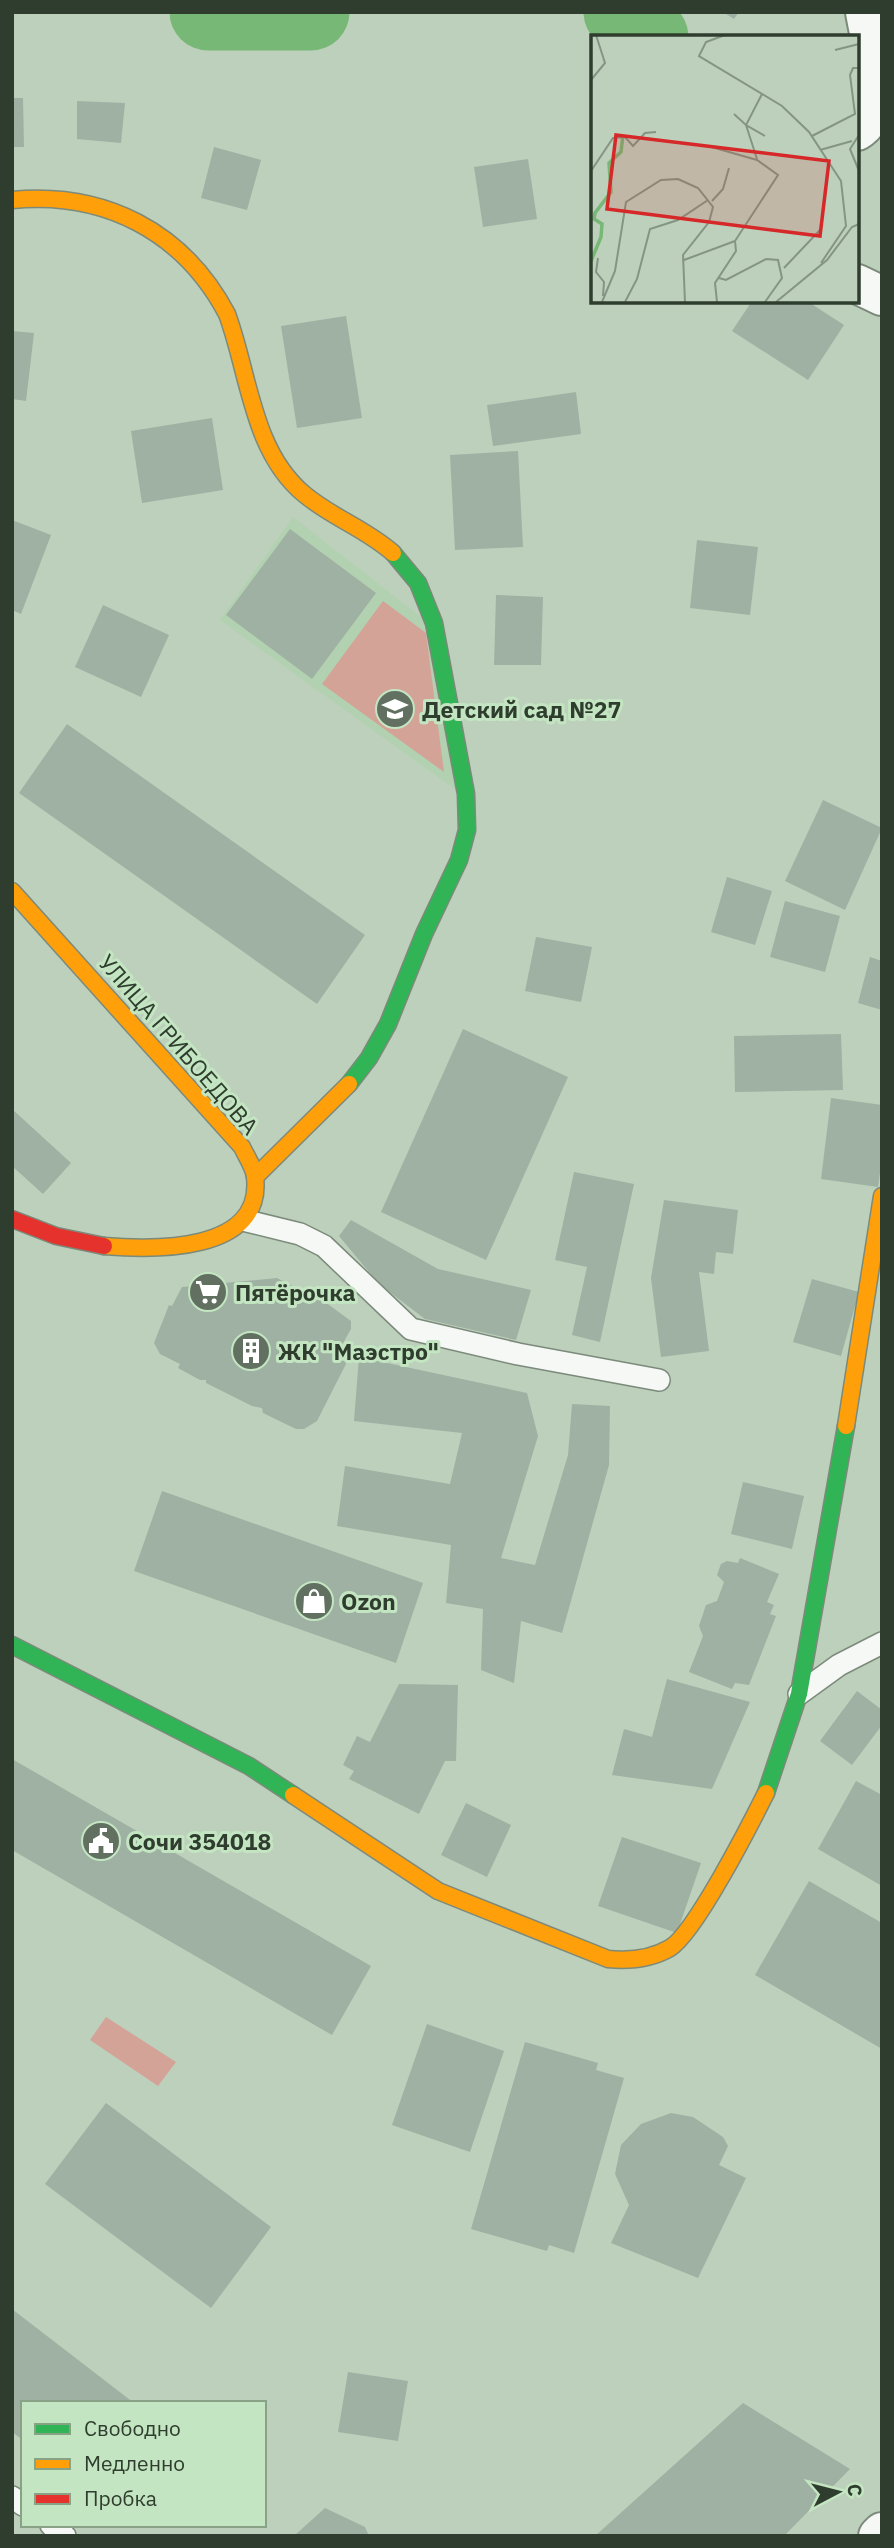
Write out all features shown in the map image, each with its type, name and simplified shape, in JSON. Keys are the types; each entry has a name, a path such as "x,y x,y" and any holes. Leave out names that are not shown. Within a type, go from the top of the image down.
{"street":[{"path":"859,130 863,128 874,107 876,80 865,12"},
{"name":"УЛИЦА ГРИБОЕДОВА","path":"12,200 72,199 118,212 143,226 175,252 214,290 227,313 257,412 284,474 295,489 393,553 424,594 445,673 469,819 466,846 458,867 431,918 380,1040 343,1090 255,1177 243,1147 12,891"},
{"path":"859,285 882,296"},
{"path":"12,1219 38,1231 86,1244 141,1249 182,1247 217,1238 247,1221 256,1201 255,1177"},
{"path":"12,1645 249,1766 438,1891 608,1959 628,1961 672,1947 688,1928 755,1815 799,1694 851,1397 882,1196"},
{"path":"878,2536 882,2532"}],"lane":[{"path":"247,1221 300,1234 324,1246 411,1329 518,1354 659,1380"},
{"path":"799,1694 839,1665 882,1643"}],"shaded area":[{"name":"Детский сад №27","path":"293,517 435,628 456,790 220,620"},
{"path":"383,601 426,633 444,772 322,684"},
{"path":"106,2017 176,2062 158,2086 90,2040"}],"building":[{"path":"723,12 739,12 734,19"},
{"path":"12,98 23,98 24,147 12,147"},
{"path":"77,101 125,103 121,143 77,139"},
{"path":"214,147 261,160 247,210 201,198"},
{"path":"528,159 537,219 483,227 474,167"},
{"path":"751,303 810,303 844,325 808,380 732,331"},
{"path":"346,316 362,418 297,428 281,326"},
{"path":"12,331 34,333 26,401 12,399"},
{"path":"576,392 581,434 493,446 487,405"},
{"path":"212,418 223,490 142,503 131,431"},
{"path":"518,451 523,547 455,550 450,455"},
{"path":"12,520 51,535 21,614 12,610"},
{"path":"290,529 376,593 312,679 226,615"},
{"path":"697,540 758,547 750,615 690,608"},
{"path":"496,595 543,597 541,665 494,665"},
{"path":"103,605 169,635 141,697 75,667"},
{"path":"67,724 365,935 317,1004 19,793"},
{"path":"823,800 882,828 845,910 785,881"},
{"path":"727,877 772,891 755,945 711,932"},
{"path":"785,901 840,916 825,972 770,957"},
{"path":"536,937 592,947 581,1002 525,991"},
{"path":"870,957 882,961 882,1010 858,1003"},
{"path":"463,1029 568,1077 486,1260 381,1212"},
{"path":"841,1034 843,1090 735,1092 734,1036"},
{"path":"831,1098 882,1105 882,1158 878,1187 821,1179"},
{"path":"12,1109 71,1163 43,1194 12,1166"},
{"path":"574,1172 634,1184 600,1342 572,1335 587,1267 555,1260"},
{"path":"664,1200 738,1210 733,1254 716,1252 714,1274 699,1272 709,1351 661,1357 651,1278"},
{"path":"351,1220 438,1269 531,1290 516,1340 425,1319 379,1284 339,1236"},
{"name":"ЖК \"Маэстро\"","path":"277,1278 310,1295 308,1298 313,1301 321,1299 351,1321 351,1329 342,1345 348,1360 317,1421 304,1429 296,1429 263,1413 262,1408 252,1406 206,1383 206,1380 200,1380 178,1368 180,1364 160,1354 154,1343 169,1305 172,1306 182,1287"},
{"path":"812,1279 859,1292 841,1356 793,1342"},
{"path":"359,1357 527,1393 538,1436 501,1558 535,1565 568,1455 572,1404 610,1406 609,1465 562,1633 521,1621 514,1683 481,1670 483,1609 446,1603 451,1545 337,1526 345,1466 450,1484 462,1433 354,1421"},
{"path":"743,1482 804,1496 792,1549 731,1534"},
{"path":"162,1491 423,1583 396,1663 134,1571"},
{"path":"740,1558 779,1574 767,1602 774,1605 770,1614 776,1616 749,1685 735,1683 732,1689 689,1672 703,1636 699,1626 706,1605 717,1601 724,1582 717,1575 721,1564 727,1561 738,1563"},
{"path":"667,1679 750,1702 712,1789 612,1775 624,1729 652,1737"},
{"path":"399,1684 458,1685 456,1761 445,1761 419,1814 349,1779 354,1771 343,1765 357,1736 370,1742"},
{"path":"857,1691 882,1710 882,1725 852,1765 820,1741"},
{"path":"12,1759 371,1966 332,2035 12,1850"},
{"path":"856,1781 882,1795 882,1886 818,1849"},
{"path":"466,1803 511,1825 487,1877 441,1855"},
{"path":"622,1837 701,1863 677,1933 598,1906"},
{"path":"809,1881 882,1923 882,2049 755,1975"},
{"path":"427,2024 504,2051 470,2152 392,2125"},
{"path":"525,2042 598,2063 596,2070 624,2078 574,2253 549,2245 547,2251 471,2229"},
{"path":"106,2103 271,2227 211,2308 45,2184"},
{"path":"671,2113 693,2117 723,2137 728,2146 719,2165 746,2178 698,2278 611,2243 629,2205 615,2174 621,2145 641,2124"},
{"path":"12,2309 131,2401 21,2401 21,2439 12,2432"},
{"path":"348,2372 408,2381 398,2441 338,2432"},
{"path":"743,2403 850,2469 784,2536 595,2536"},
{"path":"325,2508 365,2527 369,2536 294,2536"}],"waterway":[{"path":"208,12 311,12"},
{"path":"622,12 648,35"}],"traffic: fast":[{"path":"349,1084 369,1058 388,1024 424,934 459,860 467,830 466,794 434,623 418,583 393,553"},
{"path":"766,1793 799,1694 846,1426"},
{"path":"12,1645 249,1766 293,1795"}],"traffic: slow":[{"path":"12,200 78,202 109,210 164,239 188,260 209,285 227,314 254,410 273,456 304,494 393,553"},
{"path":"12,891 242,1147 252,1165 255,1177 253,1202 242,1220 224,1233 202,1242 176,1246 104,1246"},
{"path":"255,1177 349,1084"},
{"path":"846,1426 882,1196"},
{"path":"293,1795 438,1891 608,1959 624,1960 655,1955 670,1948 681,1938 722,1876 766,1793"}],"traffic: jam":[{"path":"12,1219 56,1236 104,1246"}],"place":[{"name":"Детский сад №27","path":"395,709"},
{"name":"Пятёрочка","path":"208,1292"},
{"name":"ЖК \"Маэстро\"","path":"251,1351"},
{"name":"Ozon","path":"314,1601"},
{"name":"Сочи 354018","path":"101,1841"}]}
